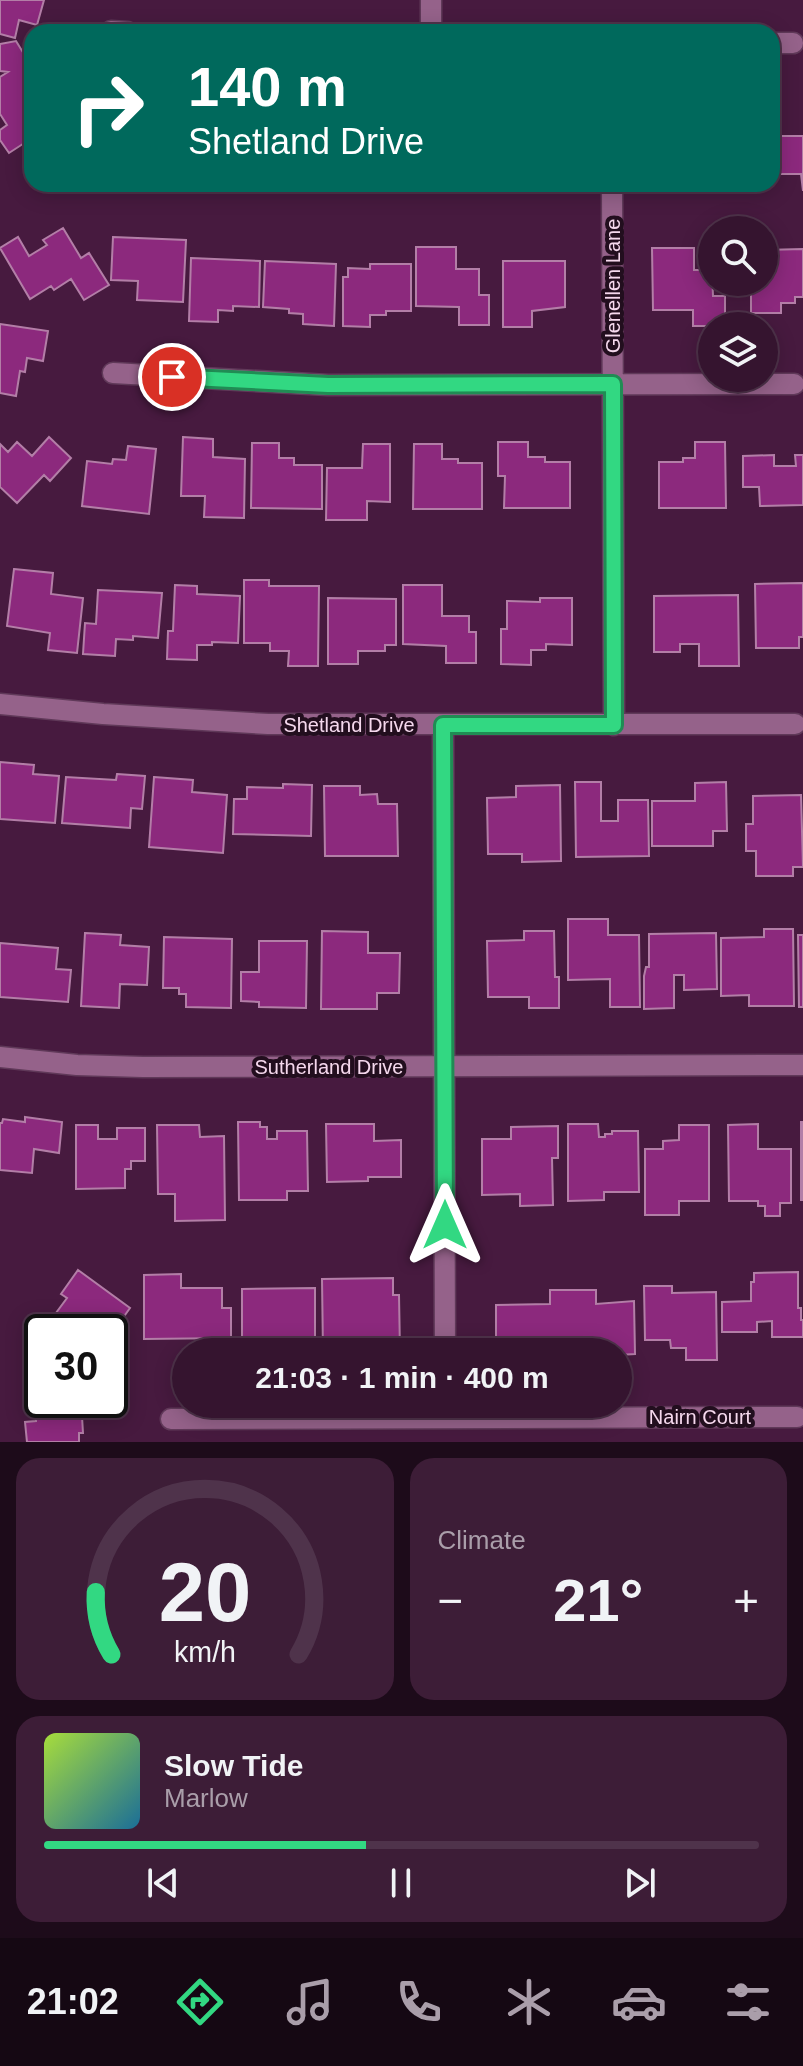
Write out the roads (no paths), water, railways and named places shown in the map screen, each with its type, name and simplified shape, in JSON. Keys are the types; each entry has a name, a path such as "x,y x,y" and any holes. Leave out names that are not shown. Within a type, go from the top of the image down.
{"street":[{"path":"431,0 431,24"},
{"path":"780,43 793,43"},
{"name":"Glenellen Lane","path":"612,192 614,725"},
{"path":"113,373 328,385 794,384"},
{"name":"Shetland Drive","path":"0,704 268,724 795,724"},
{"path":"443,725 445,1338"},
{"name":"Sutherland Drive","path":"0,1057 77,1065 143,1067 803,1065"},
{"name":"Nairn Court","path":"632,1414 797,1417"},
{"name":"Nairn Court","path":"171,1419 205,1418"}]}
